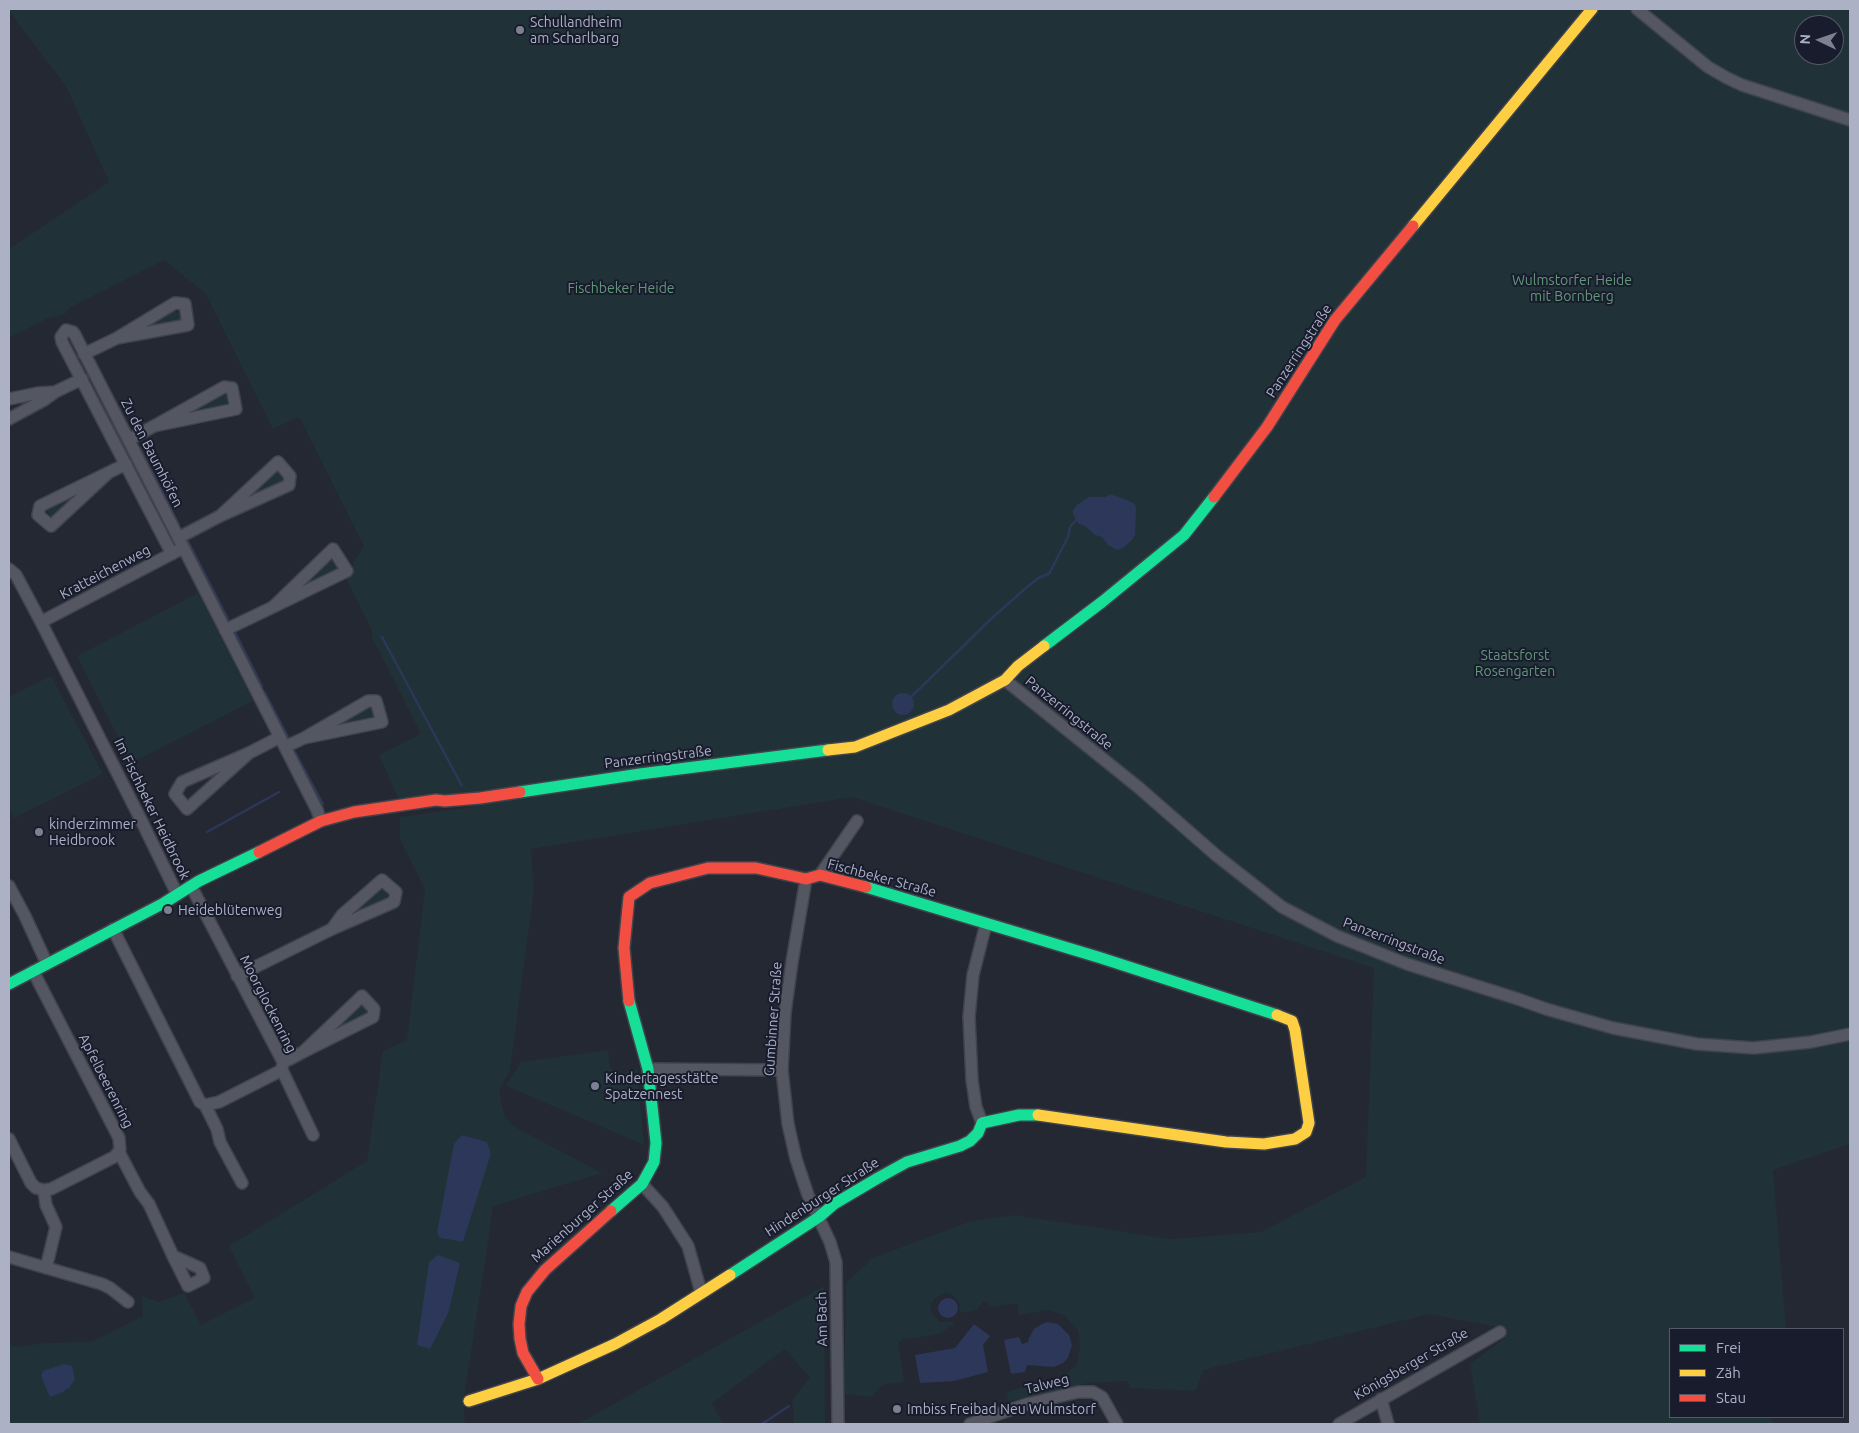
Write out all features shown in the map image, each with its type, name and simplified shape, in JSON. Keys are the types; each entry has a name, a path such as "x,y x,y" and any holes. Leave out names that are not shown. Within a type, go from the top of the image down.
{"street":[{"name":"Panzerringstraße","path":"321,821 374,808 436,800 480,798 640,774 855,747 949,710 1005,680 1018,666 1102,602 1184,535 1267,426 1335,320 1592,9"},
{"path":"1637,9 1708,67 1727,78 1742,85 1850,120"},
{"path":"84,354 117,338 175,303 185,304 188,325 117,338"},
{"name":"Zu den Baumhöfen","path":"172,554 62,342 61,337 66,330 73,332 130,440 321,821"},
{"path":"9,419 55,392 82,379"},
{"path":"130,440 154,426 224,387 232,388 236,409 154,426"},
{"path":"9,399 38,393 55,392"},
{"path":"278,462 290,476 289,485 220,516 278,462"},
{"path":"107,474 51,526 38,515 40,506 126,464"},
{"name":"Kratteichenweg","path":"41,622 172,554 181,543 220,516"},
{"path":"225,630 273,607 347,571 333,549 273,607"},
{"name":"Im Fischbeker Heidbrook","path":"9,569 16,575 41,622 177,894 9,984"},
{"name":"Panzerringstraße","path":"1005,680 1138,787 1217,856 1282,906 1337,936 1407,964 1553,1011 1614,1028 1697,1044 1754,1048 1811,1042 1850,1034"},
{"path":"248,753 187,808 175,794 182,782 248,753 283,742 304,738 382,722 376,701 368,701 304,738"},
{"path":"177,894 199,881 321,821"},
{"path":"820,875 857,821"},
{"path":"782,1070 648,1069 635,1025 626,980 624,948 629,897 650,883 708,868 756,868 806,879"},
{"name":"Fischbeker Straße","path":"806,879 820,875 881,891 1101,958 1292,1021 1309,1123 1306,1132 1294,1139 1264,1144 1226,1142 1041,1116 1019,1116 982,1123"},
{"name":"Gumbinner Straße","path":"806,879 785,1013 782,1070 788,1124 796,1159 808,1195 819,1217"},
{"path":"237,976 332,929 394,902 396,892 382,880 342,915 332,929"},
{"path":"9,886 47,964"},
{"name":"Moorglockenring","path":"191,886 282,1066 220,1102 205,1105"},
{"path":"982,1123 976,1107 972,1080 969,1017 973,975 986,924"},
{"path":"113,929 200,1102 205,1105 217,1128 220,1142 242,1183"},
{"name":"Apfelbeerenring","path":"33,971 118,1138 119,1152 140,1192 149,1204 173,1256"},
{"path":"303,1052 362,996 374,1009 373,1018 303,1052 282,1066 313,1135"},
{"name":"Marienburger Straße","path":"538,1379 523,1354 519,1324 521,1306 526,1292 545,1270 642,1184 654,1162 656,1143 648,1069"},
{"name":"Hindenburger Straße","path":"469,1401 538,1379 615,1344 660,1318 819,1217 834,1204 907,1162 960,1146 970,1141 978,1133 982,1123"},
{"path":"9,1139 31,1183 37,1189 44,1190 51,1189 114,1158 119,1152"},
{"path":"642,1184 663,1207 688,1246 701,1292"},
{"path":"44,1190 46,1205 56,1227 46,1268"},
{"name":"Am Bach","path":"819,1217 836,1262 838,1424"},
{"path":"9,1257 110,1288 128,1302"},
{"name":"Königsberger Straße","path":"1339,1424 1500,1332"},
{"name":"Talweg","path":"970,1424 1054,1396 1078,1392 1092,1392 1102,1397 1117,1424"},
{"path":"1381,1399 1388,1424"}],"green space":[{"name":"Staatsforst Rosengarten","path":"9,9 1850,9 1850,1144 1773,1170 1786,1328 1669,1328 1669,1418 1772,1418 1773,1424 1480,1424 1470,1364 1505,1338 1502,1328 1429,1314 1203,1370 1196,1391 1131,1388 1127,1381 1088,1383 1008,1401 1007,1392 1064,1376 1077,1364 1080,1346 1078,1330 1064,1315 1048,1310 1019,1315 1017,1303 993,1307 984,1301 977,1310 964,1313 959,1311 960,1304 957,1299 946,1293 935,1298 931,1304 931,1311 940,1322 952,1321 955,1323 939,1334 902,1340 898,1343 904,1382 882,1385 872,1397 844,1394 846,1283 873,1258 971,1221 1015,1215 1171,1239 1261,1232 1366,1177 1374,968 852,797 531,849 534,889 510,1070 499,1091 504,1115 513,1126 602,1173 493,1206 463,1402 465,1424 9,1424 9,1342 13,1347 47,1343 92,1342 143,1316 142,1296 159,1302 184,1293 201,1325 255,1298 229,1246 367,1161 383,1051 407,1040 425,889 400,839 400,817 477,806 398,797 379,755 421,734 373,639 371,628 346,578 351,574 353,563 364,546 301,420 298,417 273,429 206,294 164,260 69,308 65,314 46,319 9,338 9,249 109,182 66,86","holes":["462,1135 486,1142 491,1154 463,1242 440,1238","460,1263 449,1311 430,1348"]},
{"path":"173,310 179,313 181,321 135,333 161,319 160,316"},
{"path":"222,394 227,396 228,407 183,418 209,403 208,400"},
{"path":"273,471 277,471 283,478 283,482 269,490 267,487 246,498 247,501 242,504 239,500"},
{"path":"87,485 55,518 50,517 46,508"},
{"path":"328,561 333,561 338,568 338,572 323,580 321,577 294,590"},
{"path":"198,593 253,701 131,763 77,656"},
{"path":"51,676 103,774 14,818 9,808 9,697"},
{"path":"368,706 372,709 374,719 328,730"},
{"path":"378,888 387,894 387,901 344,918"},
{"path":"357,1005 362,1005 368,1013 326,1039"},
{"path":"608,1050 610,1068 618,1074 637,1069 644,1145 506,1086 521,1062"},
{"path":"824,1286 825,1424 794,1424 792,1400 810,1378 785,1349 712,1403 723,1424 578,1424"}],"water":[{"path":"1110,494 1135,504 1136,508 1135,535 1123,548 1117,550 1108,545 1102,537 1095,535 1085,526 1078,523 1073,514 1073,510 1077,505 1089,497 1105,497"},
{"path":"899,693 907,693 914,700 914,708 907,715 899,715 892,708 892,700"},
{"path":"462,1135 487,1142 491,1154 463,1242 440,1238 437,1232 454,1144"},
{"path":"438,1255 460,1263 449,1311 430,1349 417,1345 429,1262"},
{"path":"948,1298 955,1301 958,1308 955,1315 948,1318 941,1315 938,1308 941,1301"},
{"path":"1048,1322 1058,1324 1069,1335 1072,1345 1068,1358 1063,1363 1054,1367 1027,1365 1025,1372 1011,1374 1004,1340 1019,1337 1022,1344 1028,1342 1034,1329"},
{"path":"974,1324 990,1336 983,1345 988,1372 954,1381 920,1383 915,1355 955,1348"},
{"path":"64,1364 72,1366 75,1379 69,1388 50,1397 41,1376 43,1371"}],"waterway":[{"path":"95,362 128,427"},
{"path":"140,448 179,525"},
{"path":"912,696 991,619 1027,587 1040,577 1049,574 1068,537 1070,527 1076,520"},
{"path":"188,541 229,621"},
{"path":"235,632 262,686"},
{"path":"382,637 462,786"},
{"path":"265,693 288,737"},
{"path":"295,752 323,804"},
{"path":"207,832 279,792"},
{"path":"762,1424 789,1406"}],"traffic: fast":[{"path":"1044,646 1102,602 1184,535 1214,497"},
{"path":"520,792 640,774 828,750"},
{"path":"9,984 164,903 199,881 259,852"},
{"path":"866,887 1101,958 1277,1015"},
{"path":"611,1211 642,1184 654,1162 656,1143 648,1069 629,1001"},
{"path":"730,1275 819,1217 834,1204 878,1178 907,1162 960,1146 970,1141 978,1133 982,1123 1019,1115 1038,1115"}],"traffic: slow":[{"path":"1413,226 1592,9"},
{"path":"828,750 855,747 949,710 1005,680 1018,666 1044,646"},
{"path":"1038,1115 1226,1142 1264,1144 1295,1139 1306,1132 1309,1123 1295,1030 1292,1021 1277,1015"},
{"path":"469,1401 538,1379 615,1344 661,1319 730,1275"}],"traffic: jam":[{"path":"1214,497 1267,427 1335,320 1413,226"},
{"path":"259,852 321,821 354,812 436,800 480,798 520,792"},
{"path":"629,1001 624,948 629,897 650,883 708,868 756,868 806,879 820,875 866,887"},
{"path":"538,1379 523,1353 520,1339 521,1306 527,1292 545,1270 611,1211"}],"place":[{"name":"Schullandheim am Scharlbarg","path":"520,30"},
{"name":"kinderzimmer Heidbrook","path":"39,832"},
{"name":"Heideblütenweg","path":"168,910"},
{"name":"Kindertagesstätte Spatzennest","path":"595,1086"},
{"name":"Imbiss Freibad Neu Wulmstorf","path":"897,1409"}],"park label":[{"name":"Fischbeker Heide","path":"621,288"},
{"name":"Wulmstorfer Heide mit Bornberg","path":"1572,288"}]}
